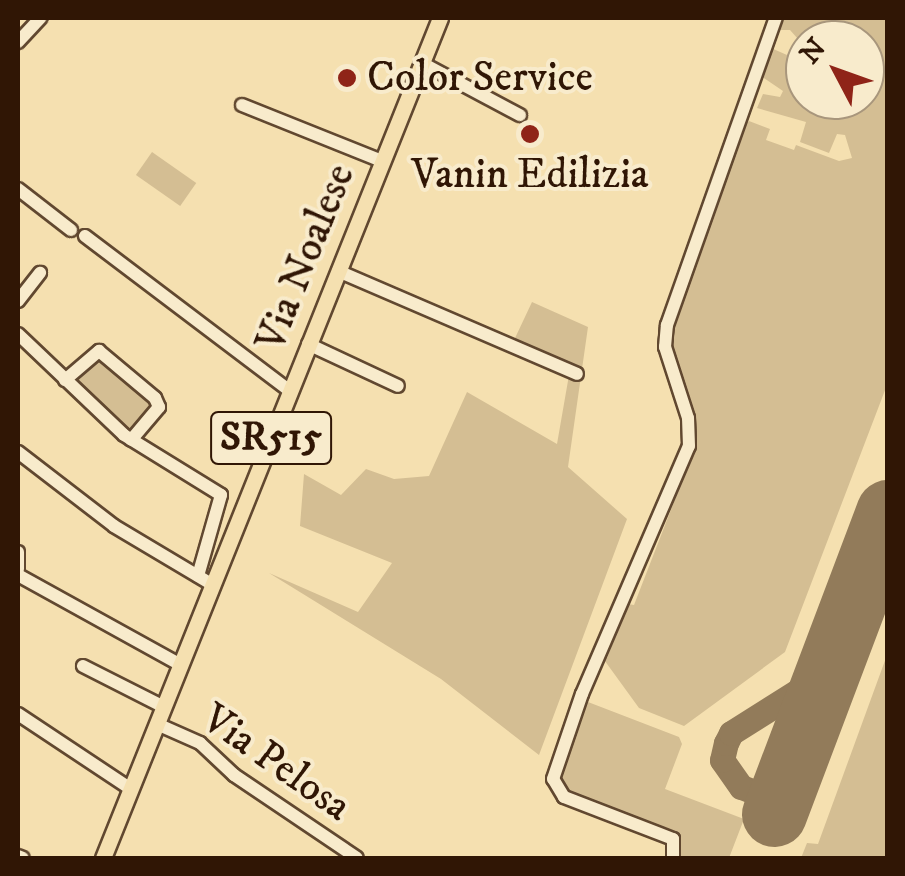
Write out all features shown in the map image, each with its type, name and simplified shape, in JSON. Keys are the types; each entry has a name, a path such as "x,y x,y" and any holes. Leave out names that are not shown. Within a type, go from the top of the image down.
{"main road":[{"name":"Via Noalese","path":"103,858 440,18"}],"street":[{"path":"18,42 40,18"},
{"path":"673,858 673,839 564,797 553,779 582,694 689,446 688,418 665,347 667,324 776,18"},
{"path":"422,63 520,114"},
{"path":"242,104 382,161"},
{"path":"18,189 71,230"},
{"path":"86,236 290,391"},
{"path":"338,271 577,374"},
{"path":"18,301 40,273"},
{"path":"18,334 131,440 223,498 198,576"},
{"path":"308,344 398,386"},
{"path":"66,380 99,351 155,398 160,407 131,440"},
{"path":"18,452 114,526 213,585"},
{"path":"18,552 18,572 181,666"},
{"path":"83,666 164,707"},
{"path":"18,714 131,789"},
{"name":"Via Pelosa","path":"157,724 200,743 234,775 356,858"}],"shaded area":[{"path":"782,18 887,18 887,385 785,652 684,726 639,708 602,657 607,658 628,604 634,605 693,453 693,417 670,337 742,129 749,121 770,129 766,140 794,150 796,145 839,161 852,158 845,135 837,134 829,153 800,142 806,122 799,120 885,120 885,20 785,20 785,30 777,30"},
{"path":"771,48 785,54 785,116 757,108 763,94 780,97 783,91 761,76"},
{"path":"152,152 196,183 180,206 136,175"},
{"path":"532,302 588,327 568,467 627,519 539,755 441,679 269,573 358,612 392,563 300,526 304,474 341,495 366,469 394,479 429,476 467,392 557,444 569,375 508,353"},
{"path":"93,354 155,403 131,436 69,379"},
{"path":"887,655 887,858 801,858 807,843 818,844"},
{"path":"588,702 679,737 682,744 665,789 744,819 729,858 681,858 676,837 567,794 558,776"}],"taxiway":[{"path":"790,772 781,784 757,793 741,787 722,760 726,743 731,733 812,682 839,644"}],"runway":[{"path":"774,814 888,512"}],"place":[{"name":"Color Service","path":"347,78"},
{"name":"Vanin Edilizia","path":"530,134"}]}
